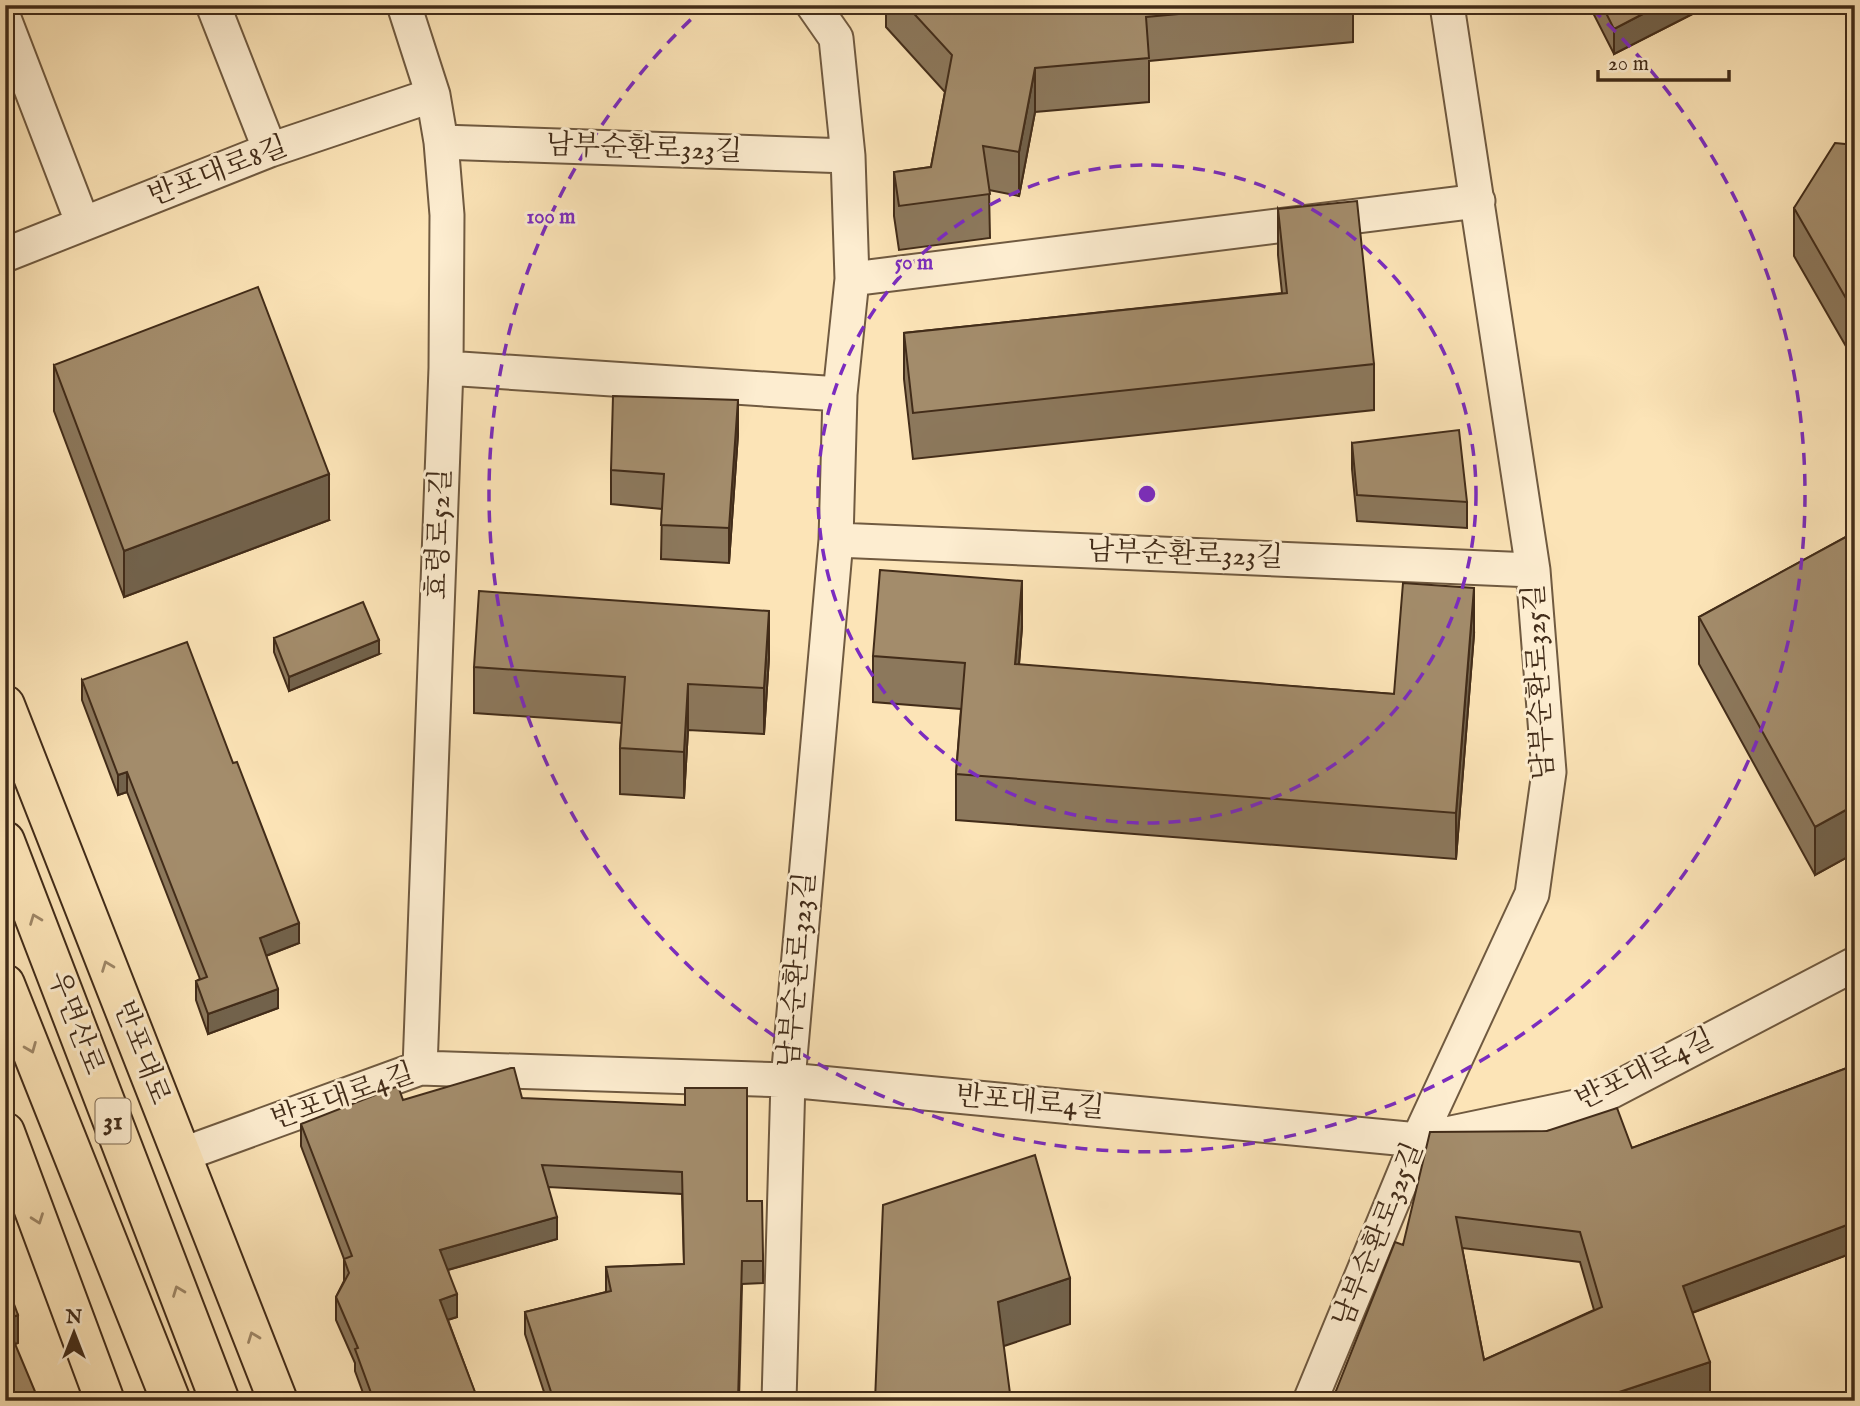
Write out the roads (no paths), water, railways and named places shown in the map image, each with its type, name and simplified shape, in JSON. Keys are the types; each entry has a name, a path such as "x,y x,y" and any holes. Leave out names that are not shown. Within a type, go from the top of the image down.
{"main road":[{"name":"반포대로","path":"5,705 278,1401"},
{"name":"우면산로","path":"5,841 220,1401"},
{"name":"우면산로","path":"5,984 172,1401"},
{"path":"5,1132 13,1175 105,1401"}],"street":[{"path":"213,5 270,150"},
{"name":"효령로52길","path":"404,5 433,95 441,142 447,215 446,369 420,1068"},
{"name":"남부순환로323길","path":"779,1401 788,1080 836,540 840,394 852,279 848,156 836,38 813,5"},
{"name":"남부순환로325길","path":"1310,1401 1418,1140 1532,894 1549,772 1533,570 1447,5"},
{"path":"5,21 83,224"},
{"name":"반포대로8길","path":"5,255 270,150 433,95"},
{"name":"남부순환로323길","path":"441,142 848,156"},
{"path":"852,279 1478,201"},
{"path":"446,369 840,394"},
{"name":"남부순환로323길","path":"836,540 1533,570"},
{"name":"반포대로4길","path":"181,1155 420,1068 788,1080 1418,1140 1585,1105 1855,964"}]}
